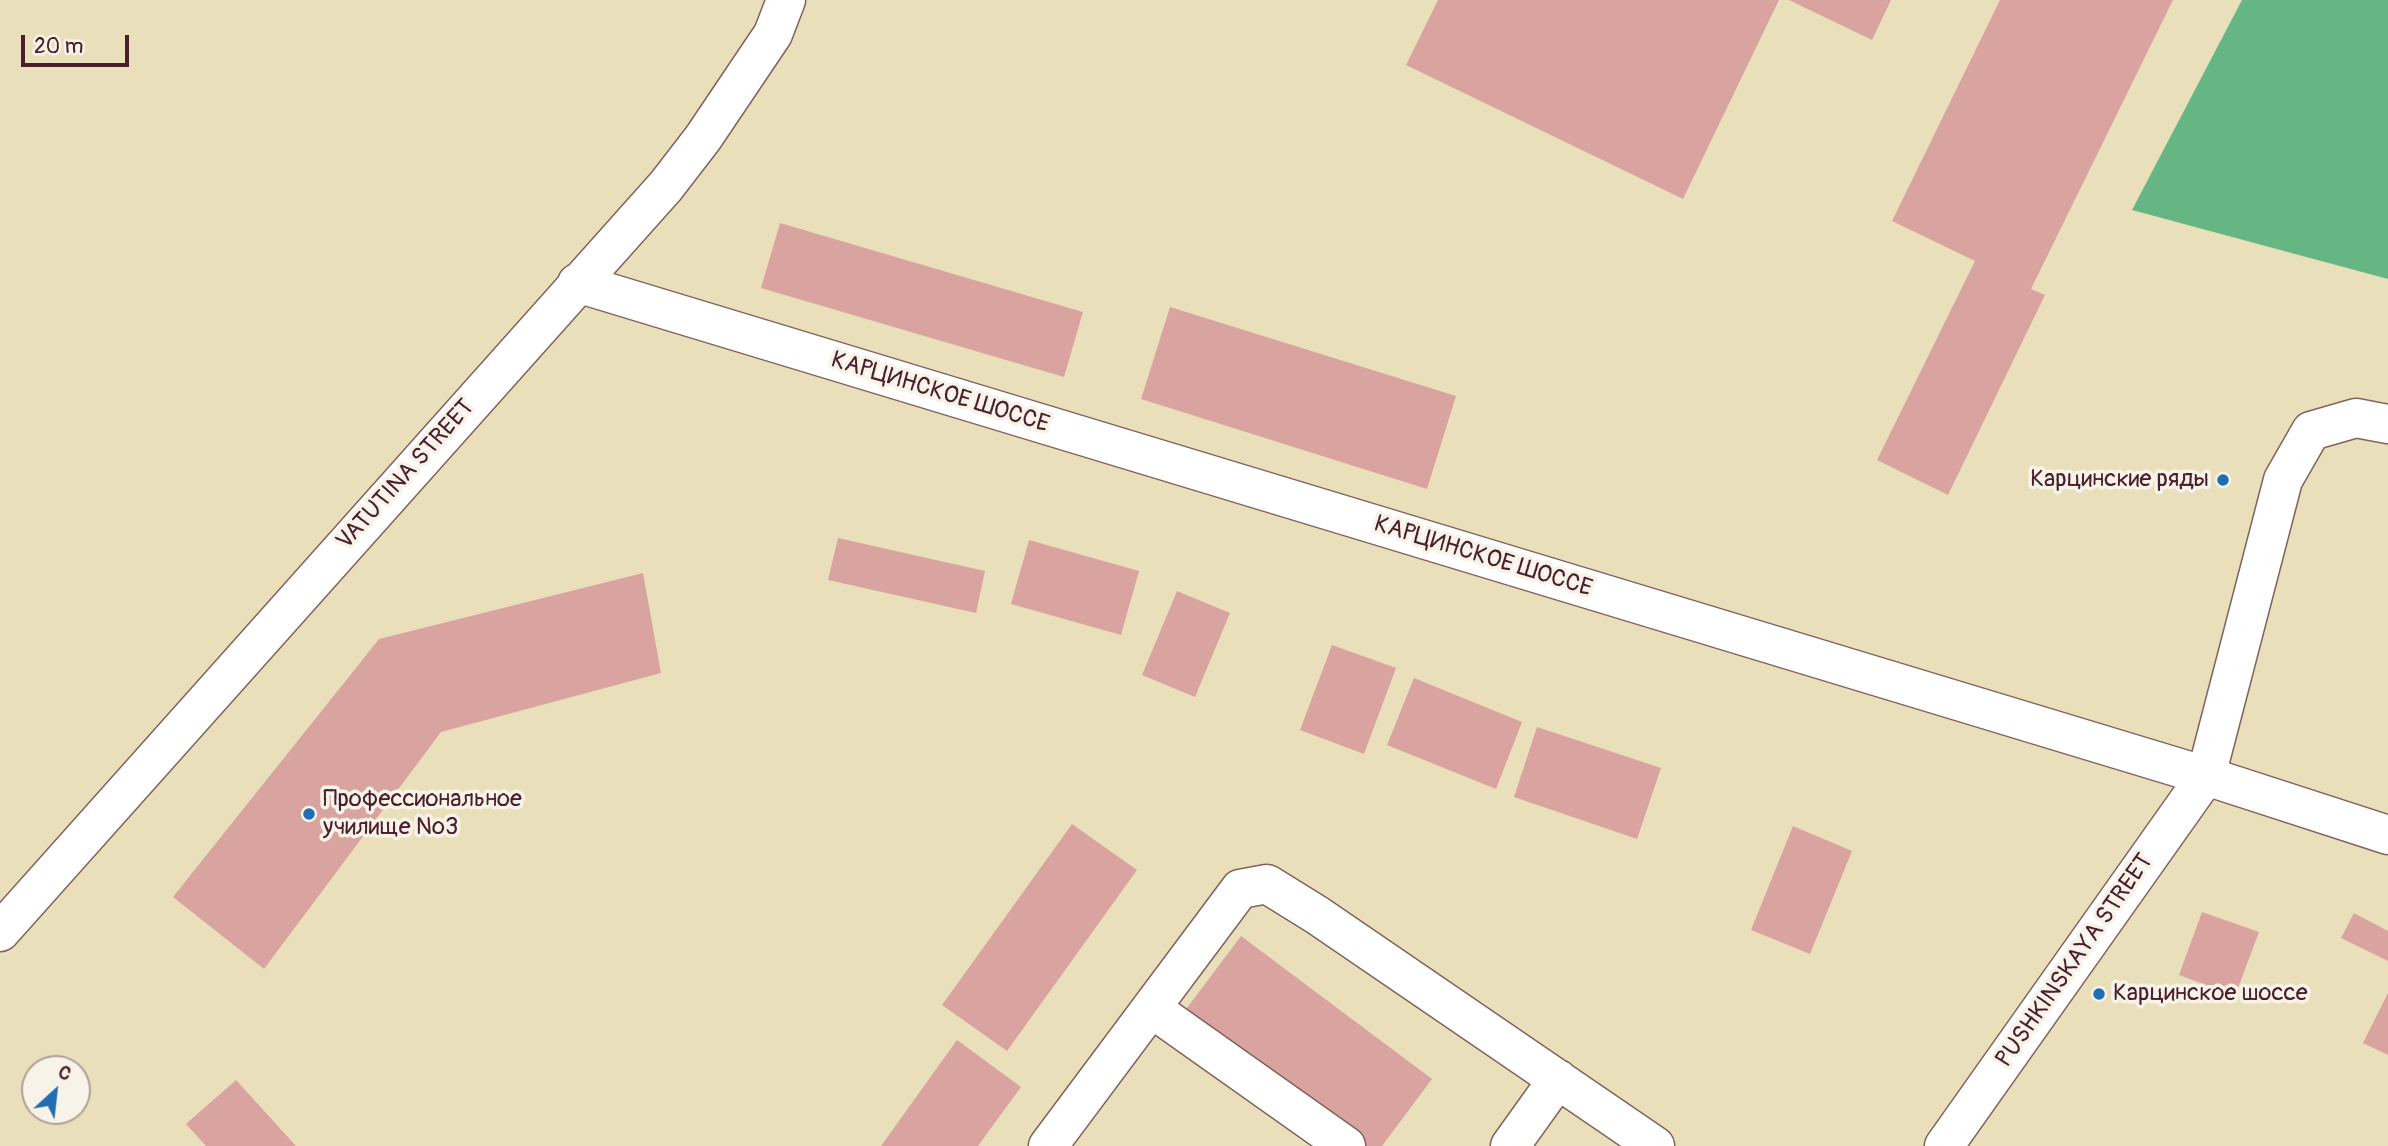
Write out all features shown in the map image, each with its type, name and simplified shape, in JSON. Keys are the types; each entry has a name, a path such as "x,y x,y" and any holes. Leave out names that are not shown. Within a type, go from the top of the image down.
{"main road":[{"name":"VATUTINA STREET","path":"0,932 666,186 703,138 773,34 786,0"},
{"name":"КАРЦИНСКОЕ ШОССЕ","path":"577,283 2206,776 2388,835"},
{"path":"2206,776 2283,480 2311,431 2356,418 2388,424"},
{"name":"PUSHKINSKAYA STREET","path":"1944,1146 2206,776"},
{"path":"1048,1146 1240,889 1267,884 1317,915 1655,1146"},
{"path":"1151,1008 1346,1146"},
{"path":"1510,1146 1558,1079"}],"green space":[{"path":"2242,0 2388,0 2388,279 2132,210"}],"building":[{"path":"1438,0 1779,0 1683,199 1406,65"},
{"path":"1789,0 1891,0 1872,40"},
{"path":"2000,0 2173,0 2031,289 2045,295 1948,495 1877,460 1975,261 1892,221"},
{"path":"780,223 1083,312 1064,377 761,288"},
{"path":"1170,307 1456,396 1427,489 1141,399"},
{"path":"838,538 985,571 976,613 828,580"},
{"path":"1029,540 1139,571 1121,635 1011,604"},
{"name":"Профессиональное училище №3","path":"643,573 661,673 441,732 264,969 173,897 379,639"},
{"path":"1177,591 1230,613 1195,697 1142,675"},
{"path":"1332,645 1396,668 1364,754 1300,730"},
{"path":"1414,678 1522,722 1496,789 1387,745"},
{"path":"1537,727 1661,768 1637,839 1514,797"},
{"path":"1072,824 1137,870 1007,1051 942,1005"},
{"path":"1793,826 1852,851 1810,954 1751,930"},
{"path":"2202,912 2259,932 2235,996 2179,975"},
{"path":"2354,913 2388,931 2388,961 2341,938"},
{"path":"1241,936 1432,1079 1382,1146 1355,1146 1181,1016"},
{"path":"2388,993 2388,1055 2363,1043"},
{"path":"957,1040 1021,1087 978,1146 881,1146"},
{"path":"236,1080 296,1146 206,1146 186,1124"}],"place":[{"name":"Карцинские ряды","path":"2223,480"},
{"name":"Профессиональное училище №3","path":"309,814"},
{"name":"Карцинское шоссе","path":"2099,994"}]}
